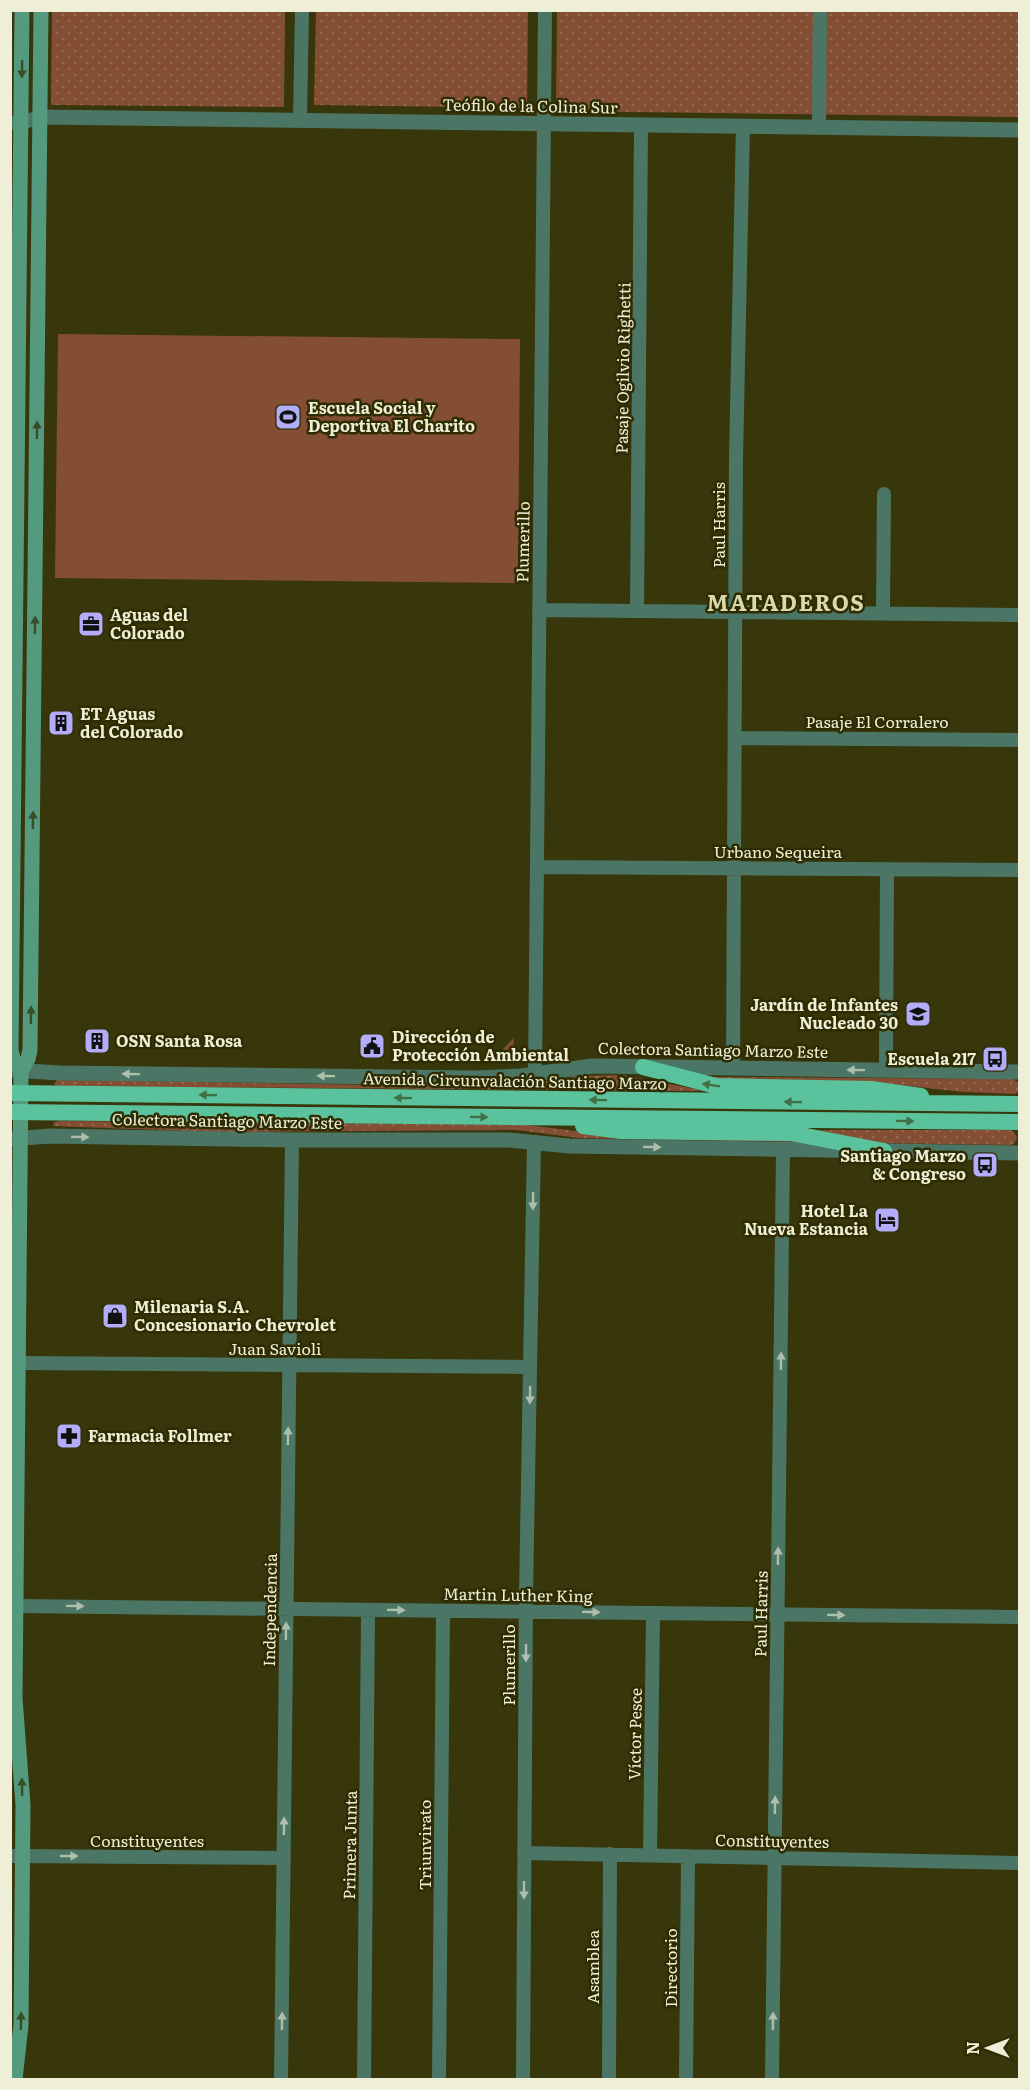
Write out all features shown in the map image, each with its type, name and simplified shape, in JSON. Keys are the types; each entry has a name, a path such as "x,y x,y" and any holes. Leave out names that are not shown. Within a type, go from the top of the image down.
{"highway":[{"path":"643,1067 716,1086 879,1089 957,1103"},
{"name":"Avenida Circunvalación Santiago Marzo","path":"16,1093 1020,1104"},
{"path":"16,1112 1020,1122"},
{"path":"535,1117 615,1131 791,1133 884,1151"}],"main road":[{"path":"10,1735 16,1606 14,1518 19,1363 15,1336 16,1070 12,1053 12,900 16,123 22,10"},
{"path":"16,1070 30,1053 41,10"},
{"path":"13,1698 22,1778 14,1888 21,2035 15,2079"}],"street":[{"path":"300,120 302,10"},
{"name":"Plumerillo","path":"535,1074 545,10"},
{"path":"819,128 820,10"},
{"path":"16,123 40,117"},
{"name":"Teófilo de la Colina Sur","path":"40,117 1020,130"},
{"name":"Pasaje Ogilvio Righetti","path":"637,611 642,125"},
{"name":"Paul Harris","path":"733,1068 736,457 743,126"},
{"path":"883,613 884,494"},
{"path":"539,610 1020,615"},
{"path":"13,731 34,731"},
{"name":"Pasaje El Corralero","path":"735,738 1020,740"},
{"name":"Urbano Sequeira","path":"537,867 1020,870"},
{"path":"886,1070 887,869"},
{"path":"12,900 32,900"},
{"name":"Colectora Santiago Marzo Este","path":"16,1070 477,1078 535,1074 582,1067 1020,1072"},
{"name":"Colectora Santiago Marzo Este","path":"16,1138 50,1136 291,1140 508,1140 569,1146 1020,1153"},
{"name":"Independencia","path":"281,2079 291,1140"},
{"name":"Plumerillo","path":"523,2079 526,1612 534,1142"},
{"name":"Paul Harris","path":"772,2079 783,1150"},
{"name":"Juan Savioli","path":"19,1363 530,1367"},
{"name":"Martin Luther King","path":"16,1606 1020,1617"},
{"name":"Primera Junta","path":"364,2079 368,1610"},
{"name":"Triunvirato","path":"440,2079 443,1611"},
{"name":"Víctor Pesce","path":"650,1855 653,1613"},
{"name":"Constituyentes","path":"524,1853 1020,1863"},
{"name":"Asamblea","path":"609,2079 610,1854"},
{"name":"Constituyentes","path":"16,1856 284,1858"},
{"name":"Directorio","path":"686,2079 688,1856"}],"shaded area":[{"path":"52,11 285,11 284,107 51,105"},
{"path":"316,11 528,11 527,108 314,105"},
{"path":"557,11 1019,11 1019,117 556,111"},
{"name":"Escuela Social y Deportiva El Charito","path":"58,334 520,339 518,583 55,578"},
{"path":"514,1038 513,1051 499,1061 499,1050 502,1050"},
{"path":"623,1075 700,1090 57,1086 54,1084 57,1080 505,1087 576,1076"},
{"path":"709,1077 1013,1079 1019,1083 1020,1090 1015,1094 963,1092 882,1083 709,1080"},
{"path":"54,1122 528,1125 599,1134 798,1139 798,1142 579,1138 517,1130 215,1132 53,1126"},
{"path":"819,1130 1010,1130 1017,1138 1014,1144 1010,1145 875,1143"}],"place":[{"name":"Escuela Social y Deportiva El Charito","path":"288,417"},
{"name":"Aguas del Colorado","path":"91,624"},
{"name":"ET Aguas del Colorado","path":"61,723"},
{"name":"Jardín de Infantes Nucleado 30","path":"918,1014"},
{"name":"OSN Santa Rosa","path":"97,1041"},
{"name":"Dirección de Protección Ambiental","path":"372,1046"},
{"name":"Escuela 217","path":"995,1059"},
{"name":"Santiago Marzo & Congreso","path":"985,1165"},
{"name":"Hotel La Nueva Estancia","path":"887,1220"},
{"name":"Milenaria S.A. Concesionario Chevrolet","path":"115,1316"},
{"name":"Farmacia Follmer","path":"69,1436"}],"district":[{"name":"MATADEROS","path":"786,603"}]}
